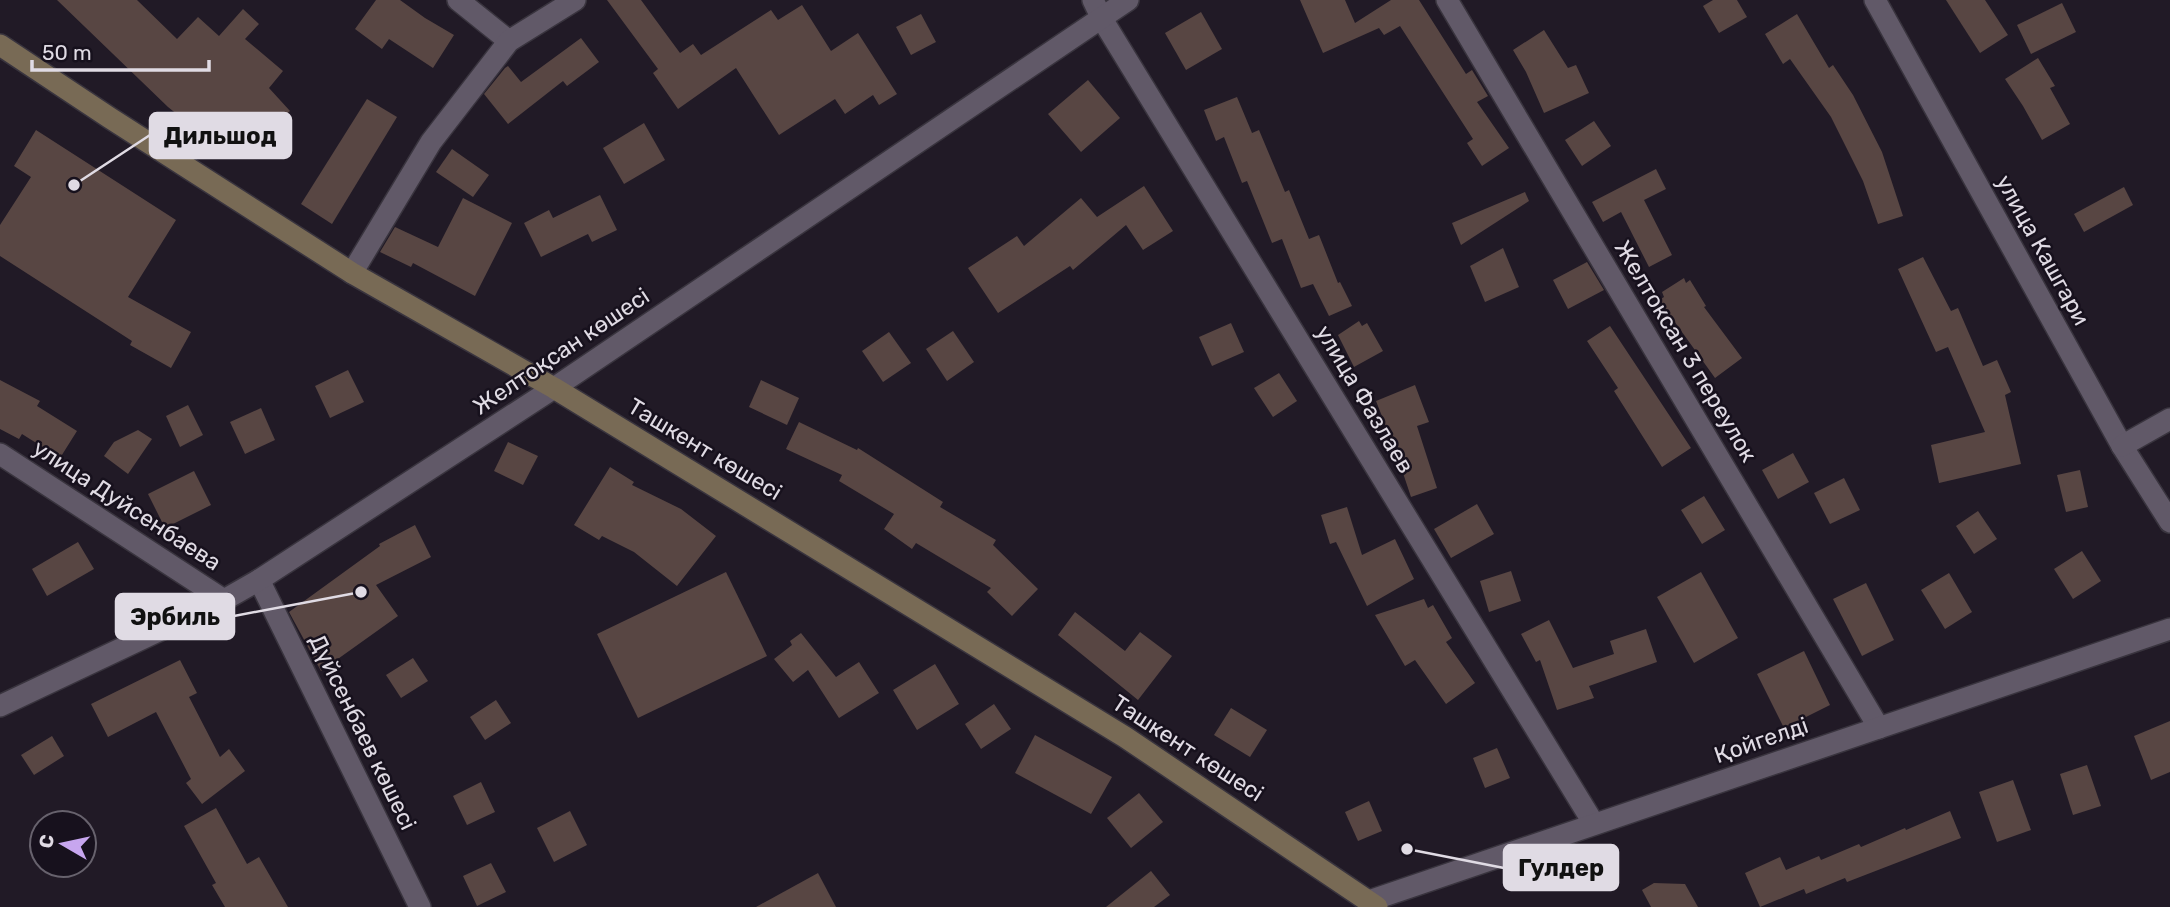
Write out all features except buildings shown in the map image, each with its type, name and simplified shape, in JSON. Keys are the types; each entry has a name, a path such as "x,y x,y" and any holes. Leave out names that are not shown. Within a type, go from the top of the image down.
{"main road":[{"name":"Ташкент көшесі","path":"0,45 352,273 554,388 1125,737 1368,905"}],"street":[{"path":"457,0 509,41"},
{"path":"352,273 431,142 509,41 575,0"},
{"name":"Желтоқсан көшесі","path":"0,706 225,600 259,580 554,388 1098,9 1128,0"},
{"name":"Желтоксан 3 переулок","path":"1447,0 1879,728"},
{"name":"улица Кашгари","path":"1875,0 2122,446 2170,522"},
{"name":"улица Фазлаев","path":"1098,9 1594,824"},
{"path":"2122,446 2170,419"},
{"name":"улица Дуйсенбаева","path":"0,454 225,600"},
{"name":"Дүйсенбаев көшесі","path":"259,580 420,907"},
{"name":"Қойгелді","path":"1368,905 1594,824 2170,629"}],"place":[{"name":"Дильшод","path":"74,185"},
{"name":"Эрбиль","path":"361,592"},
{"name":"Гулдер","path":"1407,849"}]}
